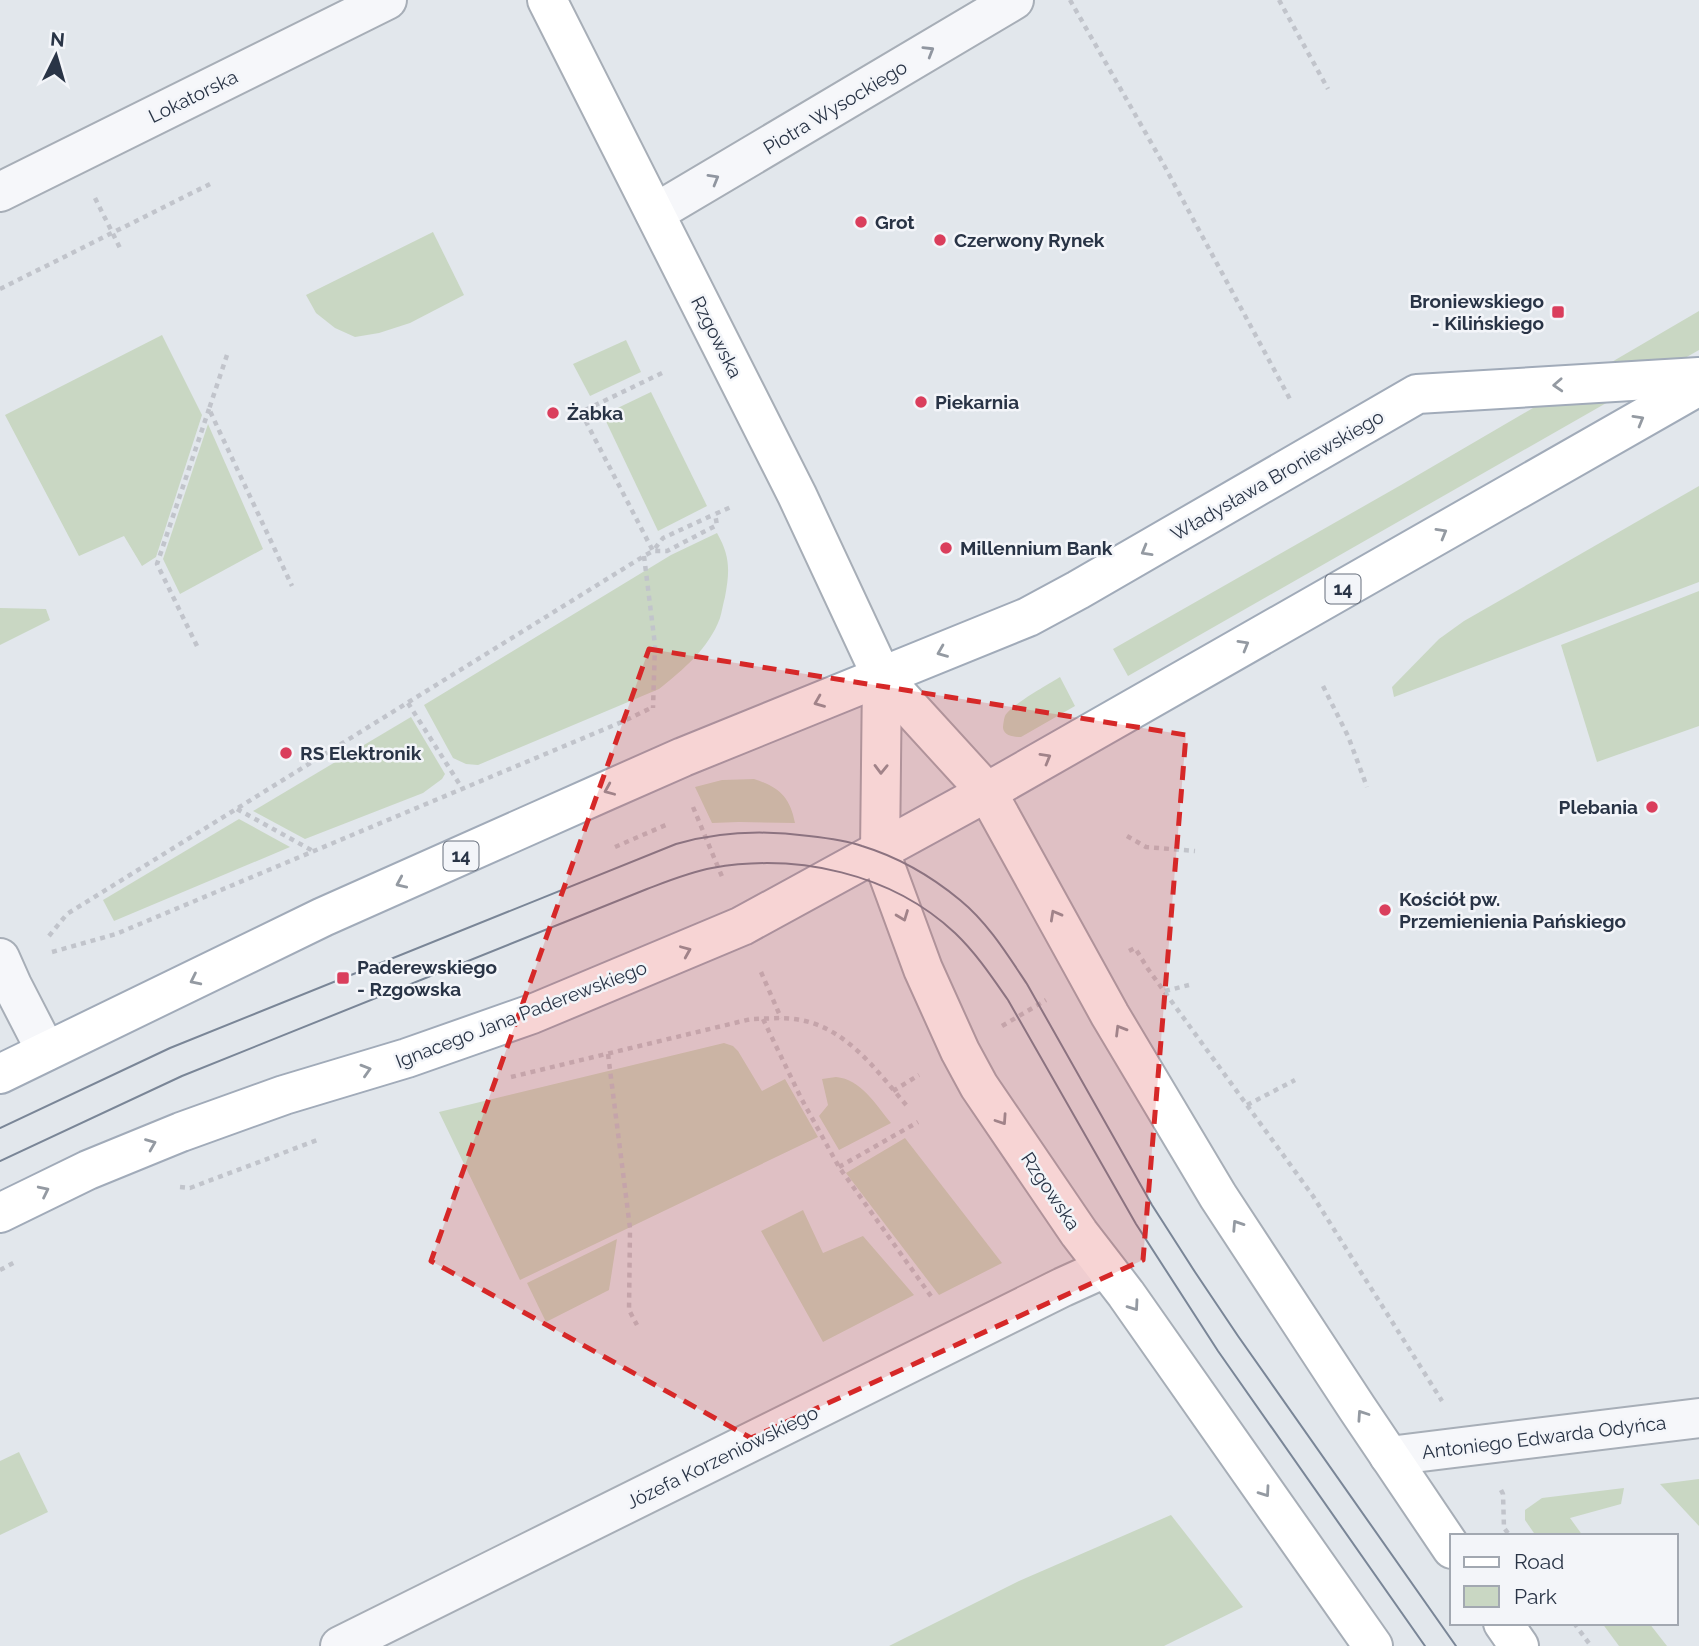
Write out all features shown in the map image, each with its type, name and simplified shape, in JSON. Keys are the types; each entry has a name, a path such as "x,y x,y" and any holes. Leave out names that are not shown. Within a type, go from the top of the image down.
{"main road":[{"name":"Rzgowska","path":"547,0 817,538 882,677 987,792 1110,1015 1218,1196 1450,1546"},
{"name":"Władysława Broniewskiego","path":"882,677 1028,617 1053,604 1417,394 1699,377"},
{"name":"14","path":"987,792 1699,386"},
{"name":"Rzgowska","path":"882,677 880,852 923,969 957,1046 970,1070 1079,1233 1126,1294 1373,1646"},
{"name":"14","path":"0,1074 335,912 683,757 882,677"},
{"name":"Ignacego Jana Paderewskiego","path":"0,1213 88,1170 181,1132 284,1095 407,1058 532,1014 743,926 987,792"},
{"path":"1504,1625 1519,1646"}],"street":[{"name":"Lokatorska","path":"0,192 387,0"},
{"name":"Piotra Wysockiego","path":"655,213 1014,0"},
{"path":"0,958 46,1051"},
{"name":"Józefa Korzeniowskiego","path":"340,1646 1105,1268"},
{"name":"Antoniego Edwarda Odyńca","path":"1390,1456 1699,1418"}],"path":[{"path":"1070,0 1165,167 1291,401"},
{"path":"1279,0 1328,89"},
{"path":"0,289 210,184"},
{"path":"93,194 120,248"},
{"path":"197,646 157,564 227,355"},
{"path":"653,551 581,412 663,373"},
{"path":"209,409 292,586"},
{"path":"49,936 66,914 653,551 663,538 730,507"},
{"path":"653,551 667,551 717,525 715,514"},
{"path":"61,949 116,934 653,708 655,645 644,556"},
{"path":"1323,686 1348,736 1367,787"},
{"path":"408,703 463,788"},
{"path":"692,802 724,880"},
{"path":"236,809 313,851"},
{"path":"615,847 668,824"},
{"path":"1127,836 1146,847 1195,851"},
{"path":"1135,948 1313,1196 1444,1404"},
{"path":"1165,991 1189,985"},
{"path":"998,1029 1049,999"},
{"path":"503,1079 751,1019 797,1019 821,1025 851,1045 907,1106"},
{"path":"763,1019 801,1098 839,1167 937,1303"},
{"path":"608,1054 630,1228 629,1310 637,1325"},
{"path":"1247,1105 1295,1080"},
{"path":"839,1167 918,1122"},
{"path":"190,1188 320,1139"},
{"path":"1497,1484 1503,1494 1504,1528 1508,1534"},
{"path":"1575,1625 1591,1646"}],"highlighted area":[{"path":"649,649 1186,735 1143,1260 751,1438 431,1261"}],"green space":[{"path":"433,232 464,295 410,323 355,337 335,328 316,313 306,295"},
{"path":"1699,311 1699,350 1128,676 1113,649"},
{"path":"162,335 202,415 156,557 142,566 124,536 79,556 5,415"},
{"path":"626,340 641,372 590,396 573,364"},
{"path":"651,392 707,506 658,531 603,415"},
{"path":"208,424 263,549 180,594 163,559"},
{"path":"1699,486 1699,582 1394,697 1392,687 1439,639 1464,621"},
{"path":"717,533 727,556 728,571 720,618 702,649 677,674 659,689 478,765 466,764 453,758 424,705 671,555"},
{"path":"1699,591 1699,726 1597,762 1561,645"},
{"path":"0,608 46,609 50,620 0,645"},
{"path":"1060,677 1075,706 1021,737 1005,733 1003,724 1008,712"},
{"path":"411,717 445,774 423,793 305,839 253,811"},
{"path":"754,779 782,794 790,806 795,823 712,823 695,787 722,780"},
{"path":"239,819 290,847 114,921 103,900"},
{"path":"724,1043 738,1051 762,1091 785,1079 818,1137 520,1280 439,1112"},
{"path":"836,1077 853,1082 874,1101 891,1123 839,1150 819,1116 828,1105 822,1079"},
{"path":"905,1138 1002,1263 939,1295 846,1173"},
{"path":"803,1210 823,1253 863,1236 914,1295 823,1342 761,1231"},
{"path":"617,1239 609,1290 546,1322 527,1283"},
{"path":"19,1452 48,1512 0,1535 0,1461"},
{"path":"1699,1479 1699,1526 1660,1484"},
{"path":"1624,1488 1621,1504 1570,1518 1582,1534 1535,1534 1525,1520 1525,1510 1542,1498"},
{"path":"1171,1515 1243,1607 1164,1646 889,1646 1019,1581"},
{"path":"1603,1625 1651,1625 1667,1646 1619,1646"}],"tram line":[{"path":"0,1128 170,1048 676,844 726,834 776,833 836,840 875,850 914,868 949,891 970,909 996,939 1027,984 1152,1205 1195,1272 1456,1646"},
{"path":"0,1161 182,1076 687,874 744,864 777,863 841,872 872,882 902,895 930,912 963,941 990,974 1008,1000 1136,1224 1218,1351 1425,1646"}],"place":[{"name":"Grot","path":"861,222"},
{"name":"Czerwony Rynek","path":"940,240"},
{"name":"Broniewskiego - Kilińskiego","path":"1558,312"},
{"name":"Piekarnia","path":"921,402"},
{"name":"Żabka","path":"553,413"},
{"name":"Millennium Bank","path":"946,548"},
{"name":"RS Elektronik","path":"286,753"},
{"name":"Plebania","path":"1652,807"},
{"name":"Kościół pw. Przemienienia Pańskiego","path":"1385,910"},
{"name":"Paderewskiego - Rzgowska","path":"343,978"}]}
